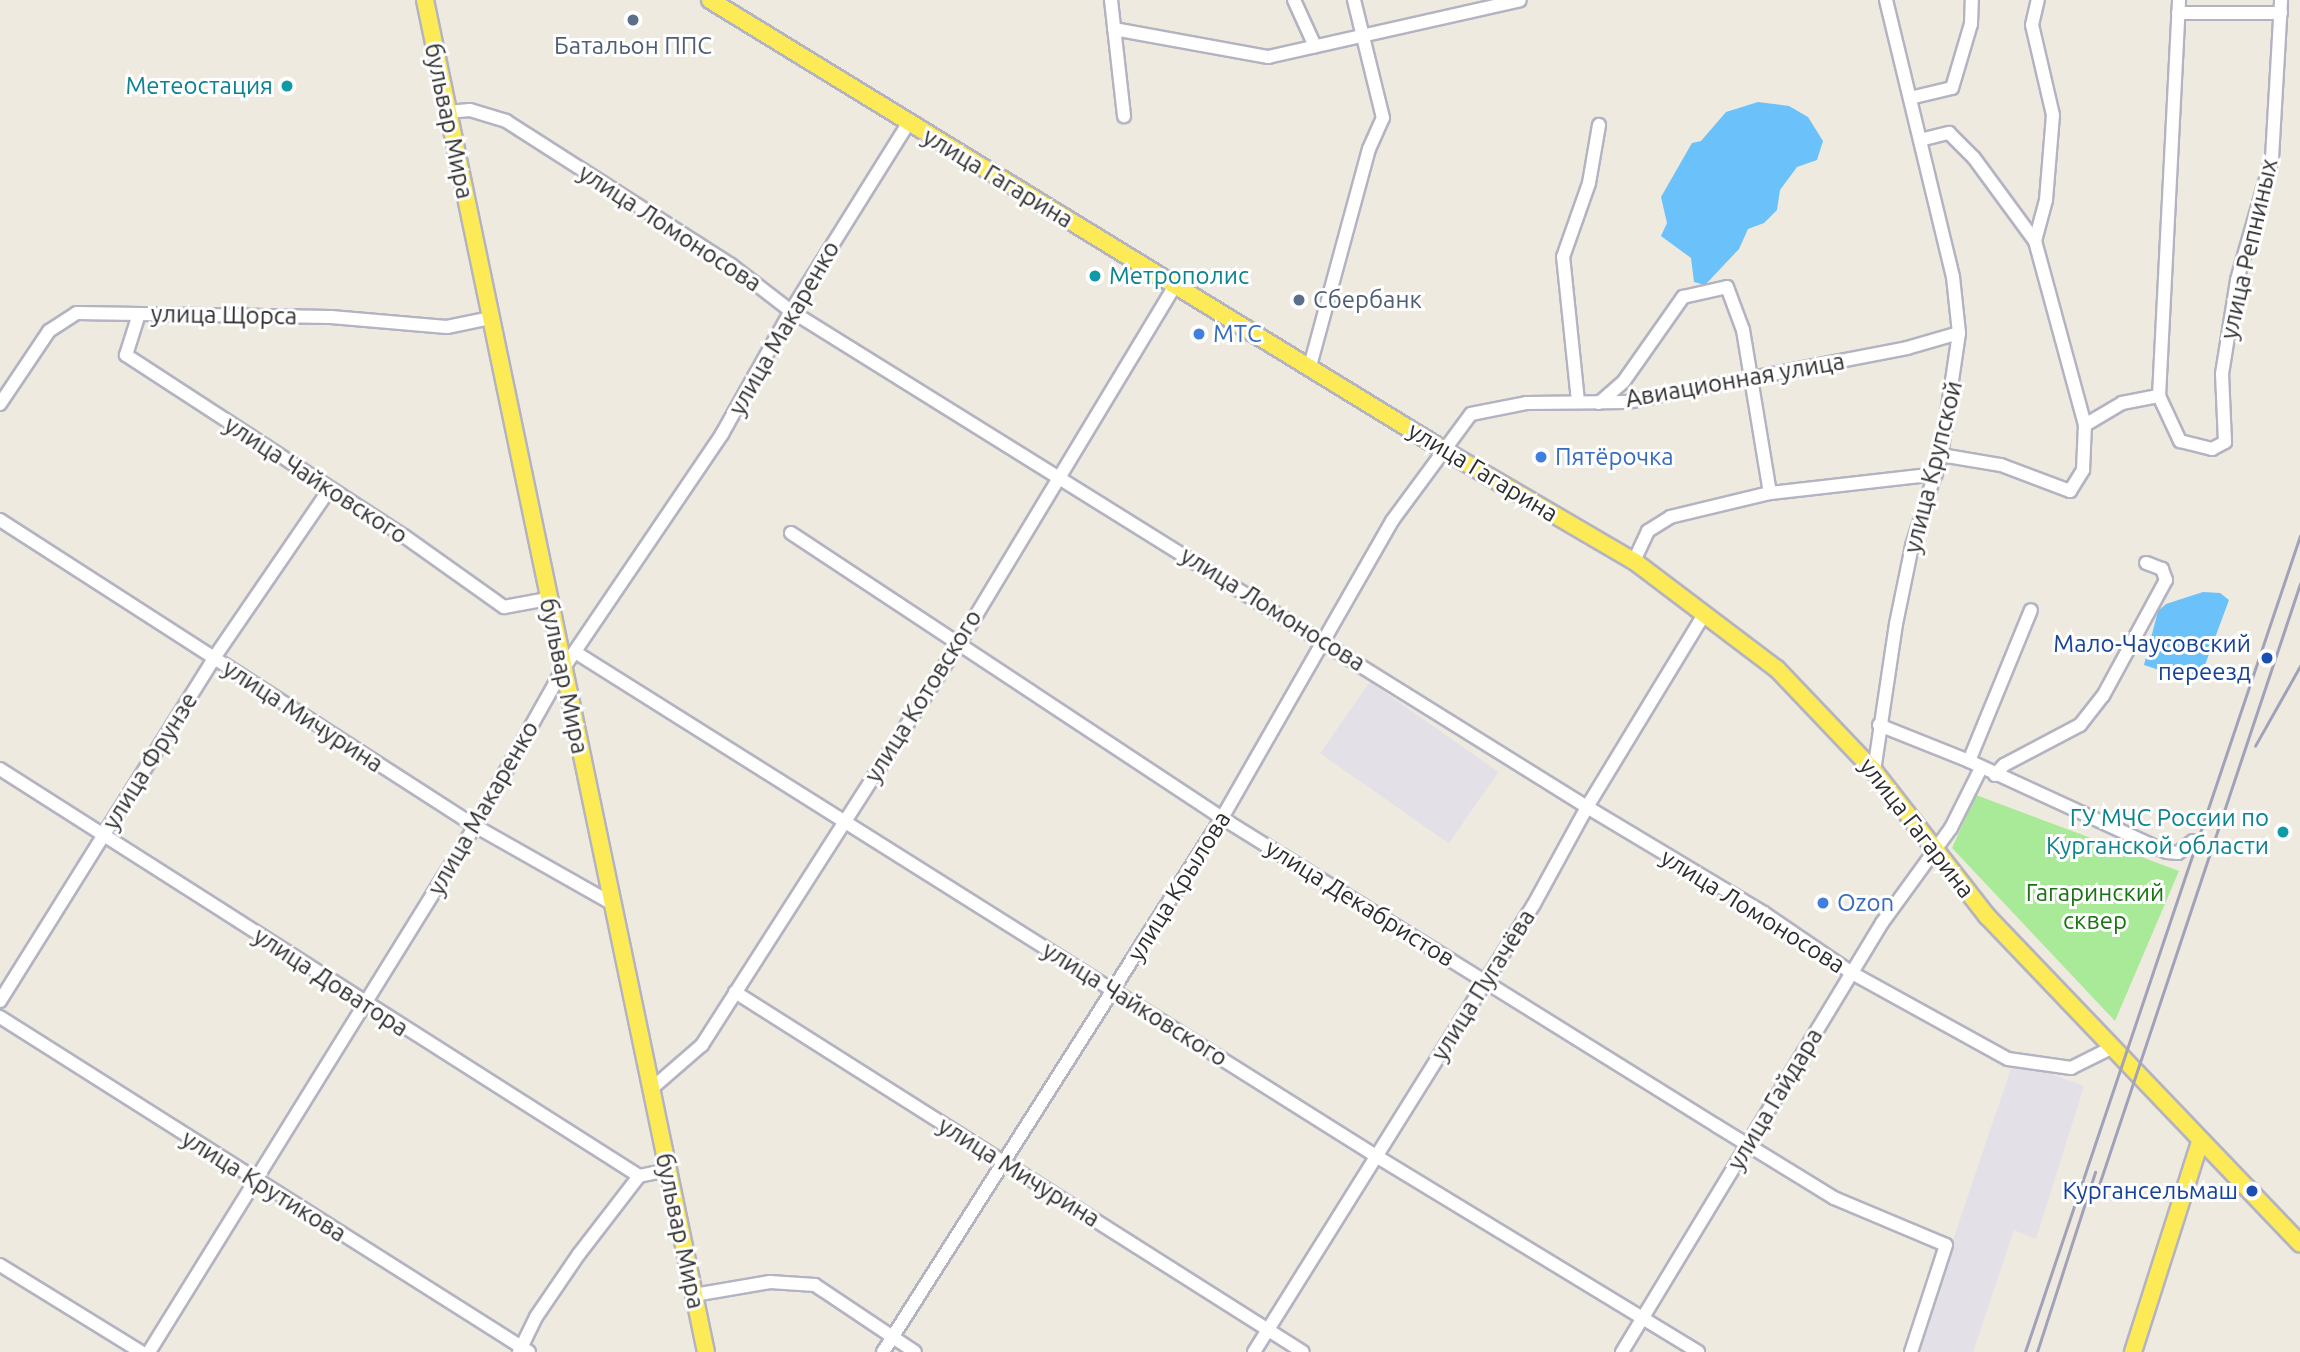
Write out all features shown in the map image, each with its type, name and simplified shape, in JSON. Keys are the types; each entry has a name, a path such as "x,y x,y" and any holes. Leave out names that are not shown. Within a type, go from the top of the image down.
{"main road":[{"name":"бульвар Мира","path":"425,0 547,599 706,1352"},
{"name":"улица Гагарина","path":"710,0 908,124 1310,366 1442,449 1634,561 1777,669 1874,771 1987,916 2200,1142 2300,1243"},
{"path":"2133,1352 2200,1142"}],"street":[{"path":"1111,0 1124,116"},
{"path":"1294,0 1315,47"},
{"path":"1310,366 1369,149 1383,118 1354,0"},
{"path":"1114,29 1268,57 1520,0"},
{"name":"улица Крупской","path":"1874,771 1878,725 1912,546 1941,455 1959,333 1953,277 1886,0"},
{"path":"1910,98 1952,88 1971,24 1972,0"},
{"path":"2035,241 2046,200 2053,115 2032,25 2038,0"},
{"path":"2085,425 2122,403 2159,396 2179,7 2281,7"},
{"name":"улица Репниных","path":"2159,396 2180,442 2212,449 2225,442 2222,374 2237,280 2272,158 2281,7"},
{"name":"улица Ломоносова","path":"447,112 470,110 506,121 731,265 790,311 1057,474 1587,807 1764,913 1852,973 2008,1059 2071,1068 2111,1048"},
{"name":"улица Макаренко","path":"149,1352 252,1180 475,826 563,669 722,434 790,311 908,124"},
{"path":"1578,401 1563,257 1590,183 1599,125"},
{"path":"1920,140 1949,133 1974,158 2035,241 2085,425 2083,470 2070,491 2001,465 1941,455"},
{"name":"улица Котовского","path":"650,1090 702,1045 957,647 1057,474 1175,285"},
{"path":"1599,402 1624,381 1683,297 1727,286 1743,330 1770,493"},
{"name":"улица Щорса","path":"0,404 34,350 64,319 77,313 331,317 447,327 491,318"},
{"name":"улица Чайковского","path":"139,314 125,355 329,490 404,536 504,607 547,599"},
{"name":"Авиационная улица","path":"1442,449 1471,414 1526,403 1627,402 1749,375 1907,348 1959,333"},
{"name":"улица Крылова","path":"883,1352 1006,1163 1222,818 1321,640 1392,521 1442,449"},
{"path":"1634,561 1648,531 1661,520 1770,493 1936,474"},
{"name":"улица Фрунзе","path":"0,1001 214,659 329,490"},
{"name":"улица Мичурина","path":"0,520 475,826 611,903"},
{"name":"улица Декабристов","path":"791,533 957,647 1222,818 1834,1198 1946,1245 1911,1352"},
{"path":"1995,775 2004,765 2080,725 2103,696 2166,580 2162,569 2146,564"},
{"path":"1969,761 2031,610"},
{"name":"улица Пугачёва","path":"1254,1352 1486,981 1587,807 1705,614"},
{"name":"улица Чайковского","path":"575,652 1376,1156 1698,1352"},
{"path":"1878,725 1969,761 2167,852 2178,853 2193,841"},
{"name":"улица Гайдара","path":"1622,1352 1852,973 1951,828 1981,768"},
{"name":"улица Доватора","path":"0,769 364,1005 639,1176"},
{"name":"улица Мичурина","path":"735,992 1304,1352"},
{"name":"улица Крутикова","path":"0,1017 252,1180 523,1350"},
{"path":"523,1350 536,1317 579,1254 639,1176 667,1170"},
{"path":"0,1265 141,1352"},
{"path":"694,1295 770,1282 815,1285 915,1352"}],"shaded area":[{"path":"1370,682 1499,772 1449,843 1320,753"},
{"path":"2014,1060 2084,1086 2036,1239 2014,1230 1973,1352 1915,1352"}],"green space":[{"name":"Гагаринский сквер","path":"1976,795 2179,871 2115,1021 1952,848"}],"water":[{"path":"1758,102 1789,106 1808,117 1823,141 1817,160 1797,167 1780,190 1777,210 1764,223 1748,229 1739,249 1705,285 1694,282 1691,258 1661,236 1667,223 1661,197 1692,143 1701,141 1726,112"},
{"path":"2203,592 2220,593 2229,600 2202,673 2177,676 2144,665 2158,611 2166,604"}],"railway":[{"path":"2025,1352 2300,536"},
{"path":"2099,1185 2300,584"},
{"path":"2255,746 2300,666"},
{"path":"2037,1352 2095,1172"}],"place":[{"name":"Батальон ППС","path":"633,20"},
{"name":"Метеостация","path":"287,86"},
{"name":"Метрополис","path":"1095,276"},
{"name":"Сбербанк","path":"1299,300"},
{"name":"МТС","path":"1199,334"},
{"name":"Пятёрочка","path":"1541,457"},
{"name":"Мало-Чаусовский переезд","path":"2267,658"},
{"name":"ГУ МЧС России по Курганской области","path":"2283,832"},
{"name":"Ozon","path":"1823,903"},
{"name":"Кургансельмаш","path":"2252,1191"}]}
